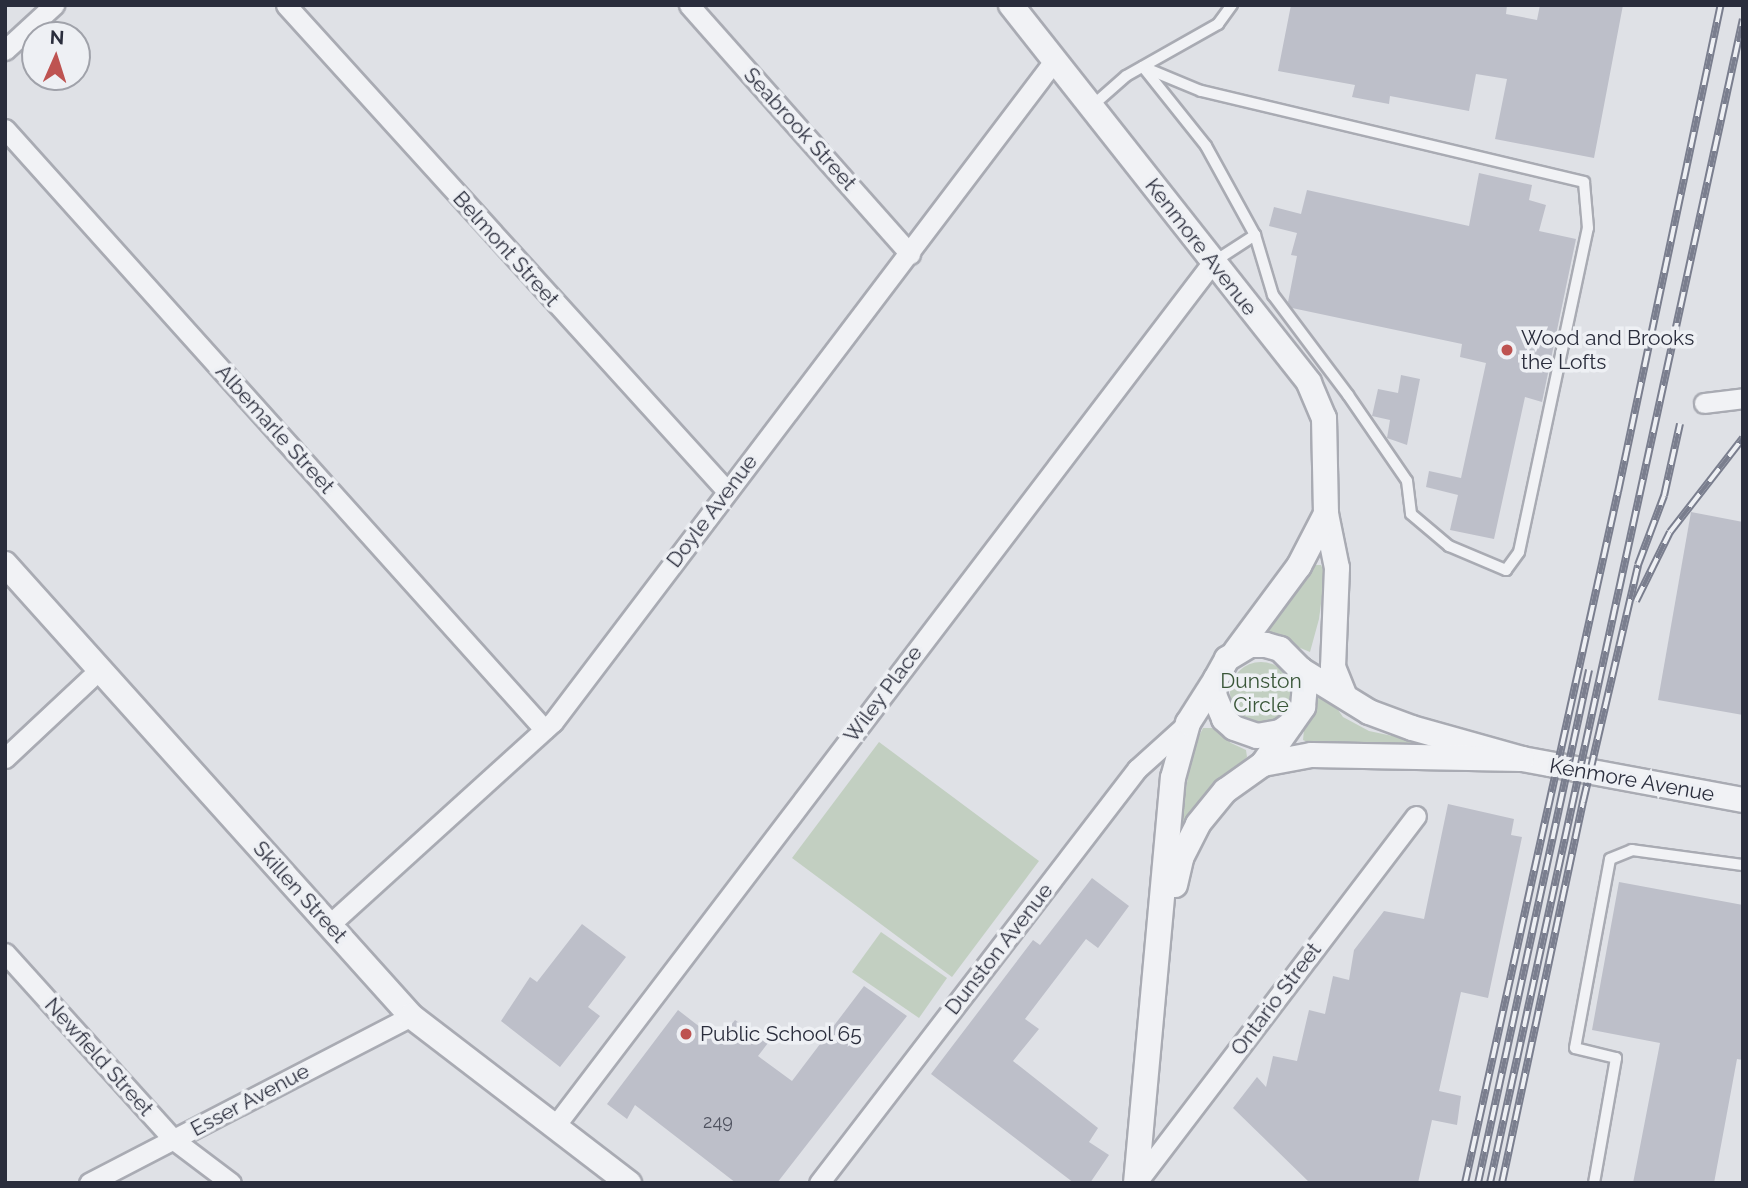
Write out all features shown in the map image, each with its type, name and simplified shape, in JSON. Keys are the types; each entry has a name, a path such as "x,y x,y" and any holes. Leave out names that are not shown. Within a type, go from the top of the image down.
{"street":[{"path":"5,50 54,5"},
{"name":"Belmont Street","path":"286,5 727,491"},
{"name":"Seabrook Street","path":"689,5 911,254"},
{"name":"Kenmore Avenue","path":"1012,5 1212,263 1309,383 1324,418 1326,514 1337,568 1318,672 1368,712 1522,759 1743,800"},
{"name":"Doyle Avenue","path":"329,925 544,729 911,254 1054,61"},
{"name":"Albemarle Street","path":"5,129 544,729"},
{"name":"Wiley Place","path":"555,1126 1212,263"},
{"path":"1704,403 1743,398"},
{"name":"Kenmore Avenue","path":"1236,651 1299,566 1326,514"},
{"name":"Skillen Street","path":"5,564 411,1016 629,1183"},
{"path":"1250,645 1266,645 1280,649 1318,672 1297,717 1276,744 1245,734 1224,719 1217,708 1216,679 1227,659 1236,651 1250,645"},
{"path":"5,758 100,669"},
{"name":"Ontario Street","path":"1137,1183 1173,778 1188,723 1216,679"},
{"name":"Dunston Avenue","path":"819,1183 1137,769 1188,723"},
{"name":"Ontario Street","path":"1157,954 1181,858 1198,824 1225,791 1276,744 1309,755"},
{"name":"Kenmore Avenue","path":"1309,755 1522,759"},
{"name":"Ontario Street","path":"1137,1183 1416,816"},
{"name":"Newfield Street","path":"5,953 174,1140 231,1183"},
{"name":"Esser Avenue","path":"89,1183 411,1016"}],"lane":[{"path":"1091,107 1126,76 1218,24 1232,5"},
{"path":"1143,67 1201,91 1584,182 1588,228 1562,338 1519,552 1506,570 1449,546 1411,514 1407,481 1348,395 1273,295 1255,235 1206,146 1143,67"},
{"path":"1212,263 1255,235"},
{"path":"1594,1183 1616,1058 1575,1048 1610,859 1632,850 1743,865"}],"green space":[{"name":"Dunston Circle","path":"1314,565 1321,565 1325,573 1319,619 1310,652 1269,635 1265,628"},
{"name":"Dunston Circle","path":"1261,662 1273,664 1283,671 1290,681 1290,705 1283,715 1273,722 1261,724 1249,722 1239,715 1232,705 1230,693 1232,681 1239,671 1249,664"},
{"name":"Dunston Circle","path":"1318,695 1329,697 1343,717 1369,731 1445,747 1312,744 1303,740 1304,730"},
{"name":"Dunston Circle","path":"1203,728 1212,728 1231,743 1246,750 1247,757 1201,800 1177,840 1193,748"},
{"path":"879,742 1039,861 952,977 792,858"},
{"path":"881,932 947,978 919,1018 852,972"}],"building":[{"path":"1291,5 1507,5 1506,14 1537,20 1540,5 1623,5 1594,158 1495,139 1507,79 1476,74 1469,111 1390,96 1389,104 1352,97 1355,85 1278,71"},
{"name":"Wood and Brooks the Lofts","path":"1479,173 1532,185 1529,200 1546,205 1539,231 1576,239 1542,402 1525,397 1494,539 1450,530 1458,495 1426,487 1429,471 1461,478 1486,363 1460,357 1462,344 1292,308 1288,302 1297,256 1291,255 1297,233 1269,226 1274,207 1301,214 1307,190 1469,226"},
{"path":"1401,375 1420,379 1407,445 1387,438 1390,420 1372,416 1378,389 1398,393"},
{"path":"1691,512 1743,522 1743,715 1658,700"},
{"path":"1448,804 1514,819 1511,835 1522,837 1488,998 1461,992 1439,1091 1461,1096 1457,1125 1432,1120 1418,1183 1310,1183 1233,1108 1257,1077 1266,1087 1273,1056 1297,1061 1309,1010 1325,1014 1333,976 1349,980 1354,950 1384,911 1424,919"},
{"path":"1092,878 1129,906 1098,948 1086,939 1025,1019 1039,1029 1013,1061 1098,1128 1089,1142 1109,1155 1090,1183 1074,1183 931,1074 1033,940 1040,945"},
{"path":"1619,882 1743,905 1743,1060 1737,1059 1714,1183 1633,1183 1660,1043 1592,1030"},
{"path":"582,924 626,957 588,1007 600,1016 560,1067 501,1021 530,977 537,982"},
{"path":"864,986 907,1016 777,1183 736,1183 635,1105 627,1119 607,1104 678,1010 718,1041 735,1020 768,1043 758,1056 792,1081"}],"railway":[{"path":"1465,1183 1618,492 1721,5"},
{"path":"1490,1183 1743,19"},
{"path":"1502,1183 1583,802 1638,565 1664,496 1680,424"},
{"path":"1636,601 1670,532 1743,438"},
{"path":"1478,1183 1589,670"}],"place":[{"name":"Wood and Brooks the Lofts","path":"1507,350"},
{"name":"Public School 65","path":"686,1034"}]}
